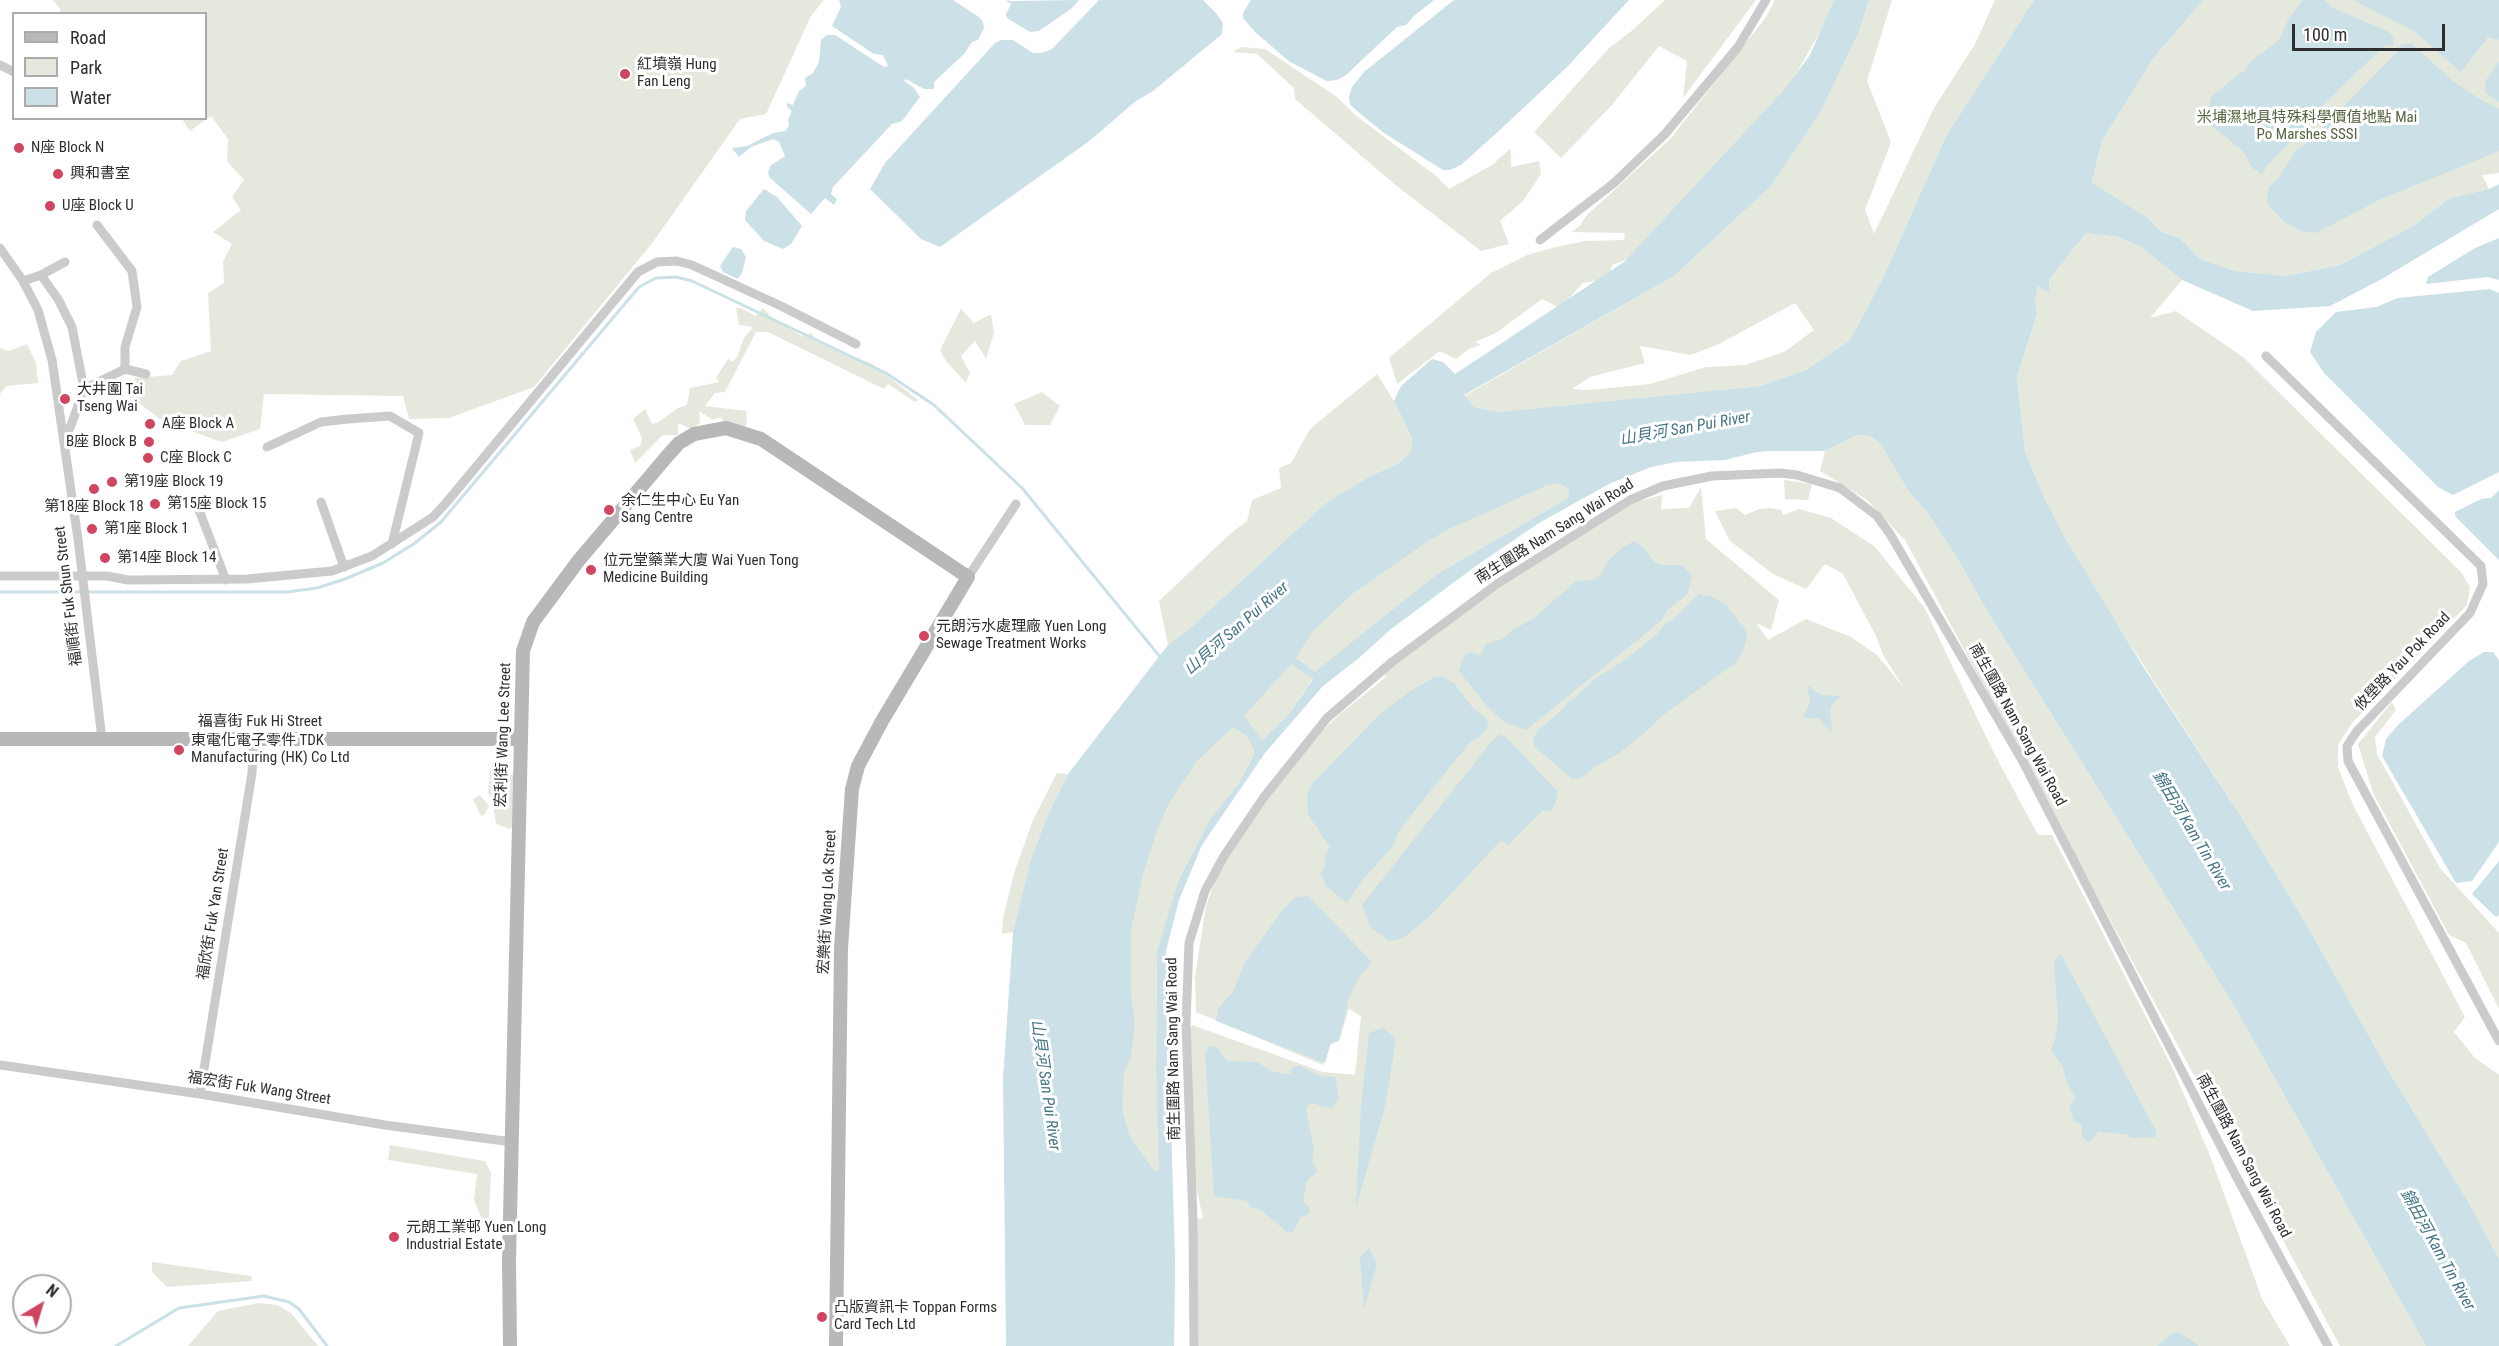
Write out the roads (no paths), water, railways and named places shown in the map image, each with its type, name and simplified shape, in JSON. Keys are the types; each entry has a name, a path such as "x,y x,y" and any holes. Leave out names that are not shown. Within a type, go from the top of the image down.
{"street":[{"path":"1540,240 1614,183 1665,134 1737,47 1766,0"},
{"path":"97,225 132,271 137,307 125,346 125,369"},
{"name":"福順街 Fuk Shun Street","path":"0,248 23,281 38,310 52,360 86,603 102,739"},
{"path":"0,576 226,580 332,571 372,556 433,517 638,272 657,262 677,261 692,265 856,344"},
{"path":"23,281 41,275 65,262"},
{"path":"41,275 72,327 84,389 70,428 63,434"},
{"name":"攸壆路 Yau Pok Road","path":"2266,356 2481,566 2483,584 2470,613 2357,731 2347,746 2348,760 2499,1041"},
{"path":"84,389 125,369 146,374"},
{"path":"267,447 321,422 348,419 390,416 419,433 392,544"},
{"name":"宏利街 Wang Lee Street","path":"510,1346 520,739 523,651 533,622 579,560 679,443 694,434 726,428 760,439 968,577"},
{"name":"南生圍路 Nam Sang Wai Road","path":"1194,1346 1193,1220 1186,1023 1189,943 1205,891 1224,856 1264,796 1327,718 1392,662 1497,584 1630,500 1663,486 1712,476 1780,473 1797,475 1840,488 1877,516 1890,534 2022,760 2236,1176 2328,1346"},
{"path":"321,502 344,567"},
{"name":"宏樂街 Wang Lok Street","path":"836,1346 841,948 852,789 858,766 882,721 968,577 1016,504"},
{"path":"197,505 226,580"},
{"name":"福喜街 Fuk Hi Street","path":"0,739 520,739"},
{"name":"福欣街 Fuk Yan Street","path":"200,1094 247,805 254,739"},
{"name":"福宏街 Fuk Wang Street","path":"0,1065 200,1094 385,1125 512,1142"}],"water":[{"path":"839,0 953,0 979,17 984,28 978,40 972,42 964,54 934,82 934,89 924,89 906,79 904,81 914,88 920,97 902,121 892,124 833,187 831,194 837,199 834,205 825,198 811,214 770,178 768,173 770,166 785,156 779,142 773,139 751,147 739,157 732,148 747,146 773,133 785,131 789,126 788,120 792,111 787,107 787,103 793,105 799,91 806,86 805,78 813,73 819,62 821,40 827,35 835,35 884,67 888,66 883,55 874,54 832,26 841,7"},
{"path":"1006,0 1079,0 1072,8 1039,31 1030,32 1007,18 1006,14 1011,4"},
{"path":"1099,0 1203,0 1223,23 1222,34 1153,91 1136,101 1088,142 940,247 921,239 870,189 885,163 995,43 1001,40 1013,40 1033,53 1042,53 1052,49"},
{"path":"1251,0 1434,0 1406,25 1397,27 1346,75 1337,80 1327,81 1290,62 1256,33 1243,18 1243,13"},
{"path":"1454,0 1629,0 1567,67 1502,128 1461,165 1450,170 1443,170 1384,133 1350,104 1349,97 1352,87 1364,72"},
{"path":"1834,0 1869,0 1859,32 1820,113 1771,186 1674,276 1464,395 1474,407 1498,412 1760,386 1806,370 1850,340 1883,278 1946,136 2034,0 2203,0 2153,59 2102,141 2092,183 2148,218 2162,232 2180,238 2200,259 2235,271 2285,276 2340,265 2413,226 2450,198 2489,189 2499,184 2499,209 2380,280 2330,306 2253,311 2182,280 2141,247 2118,237 2086,233 2049,280 2050,294 2038,286 2035,300 2037,314 2017,377 2025,451 2043,495 2065,538 2144,668 2240,815 2307,925 2385,1065 2469,1203 2499,1259 2499,1346 2426,1346 2230,999 1990,616 1956,556 1927,512 1909,492 1880,443 1870,436 1857,435 1825,451 1757,452 1725,460 1676,462 1651,467 1609,484 1539,523 1480,563 1391,629 1323,686 1265,753 1202,845 1179,900 1166,951 1175,1259 1174,1346 1006,1346 1003,1079 1013,932 1030,862 1048,814 1068,774 1168,645 1189,629 1327,502 1372,475 1396,465 1408,455 1412,449 1412,438 1394,401 1401,386 1432,359 1443,362 1455,374 1624,262 1785,89 1810,55","holes":["1561,484 1569,490 1568,498 1437,574 1315,672 1296,658 1311,633 1352,594 1428,541 1449,529 1548,485","1291,664 1313,679 1289,714 1262,740 1244,716","1233,727 1246,736 1254,749 1254,755 1238,784 1210,820 1179,880 1157,951 1156,1071 1159,1169 1154,1171 1129,1135 1122,1109 1124,1073 1131,1056 1135,1025 1131,994 1131,930 1143,874 1159,825 1170,801 1197,761"]},
{"path":"2303,0 2324,0 2333,8 2387,31 2393,36 2394,46 2385,45 2326,102 2308,125 2268,164 2262,175 2253,168 2242,150 2209,124 2208,111 2211,97 2241,72 2244,73 2250,62 2279,40 2289,18"},
{"path":"2353,0 2499,0 2499,40 2488,37 2461,72 2414,31"},
{"path":"2402,44 2412,44 2453,81 2499,109 2499,151 2379,200 2316,233 2301,231 2283,221 2267,203 2268,188 2279,178 2296,150 2311,140 2399,50"},
{"path":"2499,62 2499,102 2485,92 2486,80"},
{"path":"764,189 777,197 802,226 791,244 783,249 764,241 745,220 746,211"},
{"path":"2499,238 2499,280 2487,277 2426,284 2428,277 2475,248"},
{"path":"733,247 741,249 746,257 738,279 723,272 720,266"},
{"path":"2490,289 2499,293 2499,472 2453,495 2438,487 2324,373 2310,352 2316,332 2336,312 2376,307 2398,298"},
{"path":"2499,490 2499,560 2455,516 2455,512 2481,499 2491,498"},
{"path":"1634,541 1644,548 1654,562 1662,565 1682,565 1692,575 1687,595 1668,609 1661,621 1526,730 1504,722 1488,707 1459,671 1463,658 1469,652 1482,655 1485,644 1502,639 1512,630 1533,619 1576,581 1595,580 1602,573 1607,562 1622,548"},
{"path":"1700,593 1703,596 1709,595 1726,605 1745,629 1747,638 1742,654 1735,663 1662,716 1618,754 1581,778 1572,779 1534,746 1533,739 1537,731 1593,680 1625,660 1656,635 1667,622 1673,620"},
{"path":"2484,652 2493,652 2499,660 2499,842 2472,881 2456,883 2382,756 2386,739 2398,725 2469,661"},
{"path":"1435,677 1444,677 1454,683 1473,708 1487,719 1488,727 1479,737 1470,742 1411,815 1399,831 1392,847 1361,882 1347,903 1326,886 1320,873 1325,867 1325,855 1330,847 1308,814 1307,795 1311,785 1381,713 1412,690"},
{"path":"1807,685 1821,695 1840,696 1830,708 1832,732 1818,718 1803,718 1810,703"},
{"path":"1501,734 1558,792 1555,805 1550,811 1542,811 1508,845 1501,840 1432,914 1407,935 1389,941 1370,927 1362,905 1492,741"},
{"path":"2499,861 2499,915 2496,917 2472,894"},
{"path":"1308,896 1372,962 1357,980 1349,998 1339,1041 1331,1042 1325,1063 1216,1021 1218,1009 1233,992 1244,964 1281,912 1295,897"},
{"path":"2061,954 2157,1133 2155,1137 2131,1138 2126,1134 2098,1132 2088,1142 2082,1136 2082,1125 2074,1121 2069,1107 2075,1098 2062,1065 2051,1050 2058,1020 2054,962"},
{"path":"1383,1028 1396,1039 1385,1107 1356,1207 1361,1105 1369,1033"},
{"path":"1208,1046 1217,1047 1227,1061 1257,1062 1273,1072 1290,1074 1293,1067 1300,1066 1320,1076 1335,1077 1339,1098 1331,1108 1310,1103 1306,1109 1314,1149 1312,1161 1318,1171 1307,1180 1303,1201 1309,1207 1309,1213 1300,1218 1293,1232 1287,1232 1261,1210 1250,1207 1247,1201 1214,1196 1205,1054"},
{"path":"1369,1248 1377,1264 1364,1309 1360,1257"},
{"path":"2175,1332 2184,1335 2199,1346 2157,1346"}],"waterway":[{"path":"0,592 287,592 317,588 383,563 415,543 441,522 639,287 656,278 676,277 692,281 886,373 934,405 1022,488 1161,658"},
{"path":"116,1346 179,1308 264,1296 289,1302 299,1309 327,1346"}],"place":[{"name":"紅墳嶺 Hung Fan Leng","path":"625,74"},
{"name":"N座 Block N","path":"19,148"},
{"name":"興和書室","path":"58,174"},
{"name":"U座 Block U","path":"50,206"},
{"name":"大井圍 Tai Tseng Wai","path":"65,399"},
{"name":"A座 Block A","path":"150,424"},
{"name":"B座 Block B","path":"149,442"},
{"name":"C座 Block C","path":"148,458"},
{"name":"第19座 Block 19","path":"112,482"},
{"name":"第18座 Block 18","path":"94,489"},
{"name":"第15座 Block 15","path":"155,504"},
{"name":"余仁生中心 Eu Yan Sang Centre","path":"609,510"},
{"name":"第1座 Block 1","path":"92,529"},
{"name":"第14座 Block 14","path":"105,558"},
{"name":"位元堂藥業大廈 Wai Yuen Tong Medicine Building","path":"591,570"},
{"name":"元朗污水處理廠 Yuen Long Sewage Treatment Works","path":"924,636"},
{"name":"東電化電子零件 TDK Manufacturing (HK) Co Ltd","path":"179,750"},
{"name":"元朗工業邨 Yuen Long Industrial Estate","path":"394,1237"},
{"name":"凸版資訊卡 Toppan Forms Card Tech Ltd","path":"822,1317"}],"park label":[{"name":"米埔濕地具特殊科學價值地點 Mai Po Marshes SSSI","path":"2307,126"}],"water label":[{"name":"山貝河 San Pui River","path":"1685,429"},
{"name":"山貝河 San Pui River","path":"1237,629"},
{"name":"錦田河 Kam Tin River","path":"2191,831"},
{"name":"山貝河 San Pui River","path":"1045,1085"},
{"name":"錦田河 Kam Tin River","path":"2437,1250"}]}
